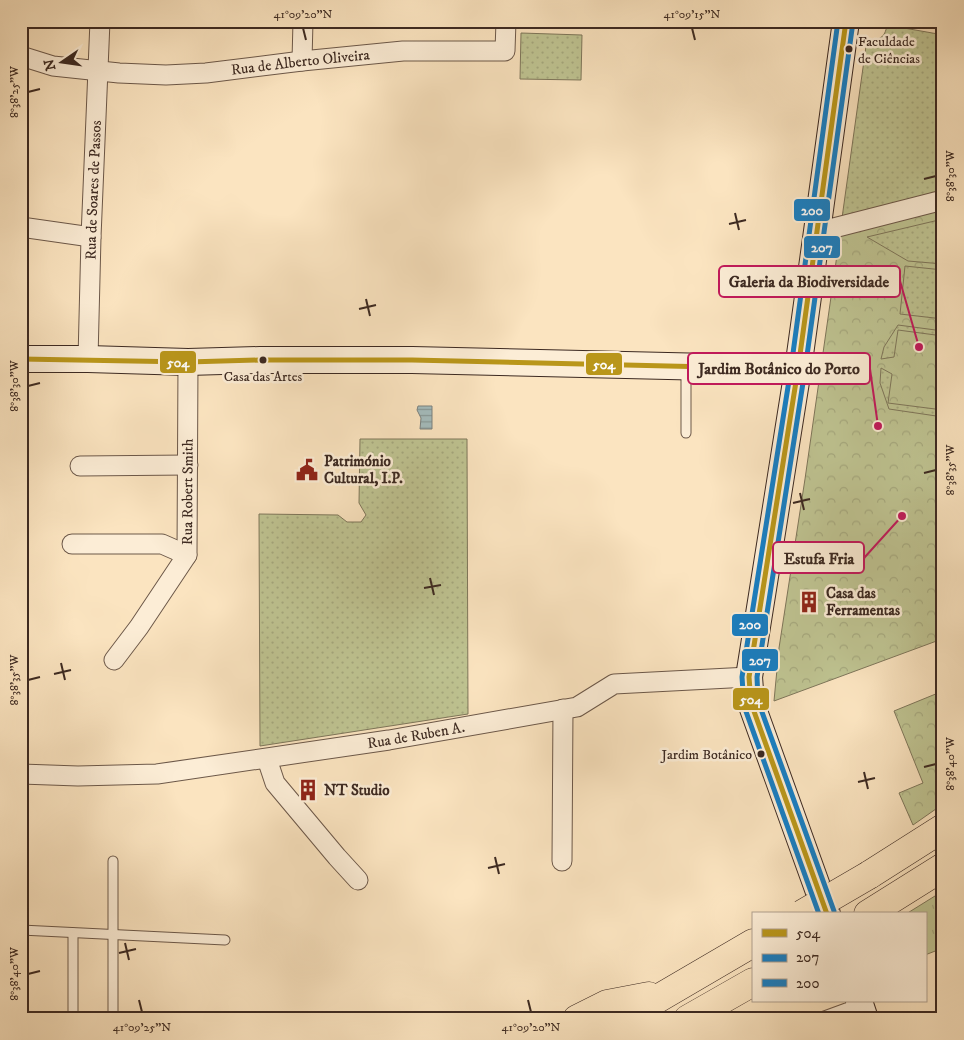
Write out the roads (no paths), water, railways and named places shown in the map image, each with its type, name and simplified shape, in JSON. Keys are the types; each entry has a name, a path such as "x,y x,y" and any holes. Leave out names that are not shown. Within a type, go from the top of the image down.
{"highway":[{"path":"805,912 943,828"},
{"path":"875,910 943,868"},
{"path":"623,1019 752,944"},
{"path":"688,1019 752,983"},
{"path":"577,1019 607,1004 668,993"}],"main road":[{"path":"826,912 751,703 749,676 798,369 846,21"},
{"path":"21,359 88,358 188,362 412,360 798,369"}],"street":[{"name":"Rua de Soares de Passos","path":"88,358 100,21"},
{"path":"302,61 303,21"},
{"name":"Rua de Alberto Oliveira","path":"21,56 53,66 97,71 166,75 206,73 403,51 505,51 506,21"},
{"path":"818,232 943,200"},
{"path":"21,227 91,237"},
{"name":"Rua Robert Smith","path":"114,660 139,627 187,555 188,362"},
{"path":"80,466 188,465"},
{"path":"72,544 162,544 187,555"},
{"name":"Rua de Ruben A.","path":"21,774 78,776 157,774 389,740 577,707 614,684 749,676"},
{"path":"562,861 563,709"},
{"path":"267,759 275,783 358,880"}],"lane":[{"path":"686,366 686,433"},
{"path":"113,1019 114,861"},
{"path":"21,930 224,940"},
{"path":"73,932 73,1019"},
{"path":"816,1019 861,1008"}],"water":[{"path":"418,406 432,406 432,429 420,429 421,418 417,410"}],"place":[{"name":"Faculdade de Ciências","path":"849,49"},
{"name":"Galeria da Biodiversidade","path":"919,347"},
{"name":"Casa das Artes","path":"263,360"},
{"name":"Jardim Botânico do Porto","path":"878,426"},
{"name":"Património Cultural, I.P.","path":"307,470"},
{"name":"Estufa Fria","path":"902,516"},
{"name":"Casa das Ferramentas","path":"809,602"},
{"name":"Jardim Botânico","path":"761,754"},
{"name":"NT Studio","path":"308,790"}]}
